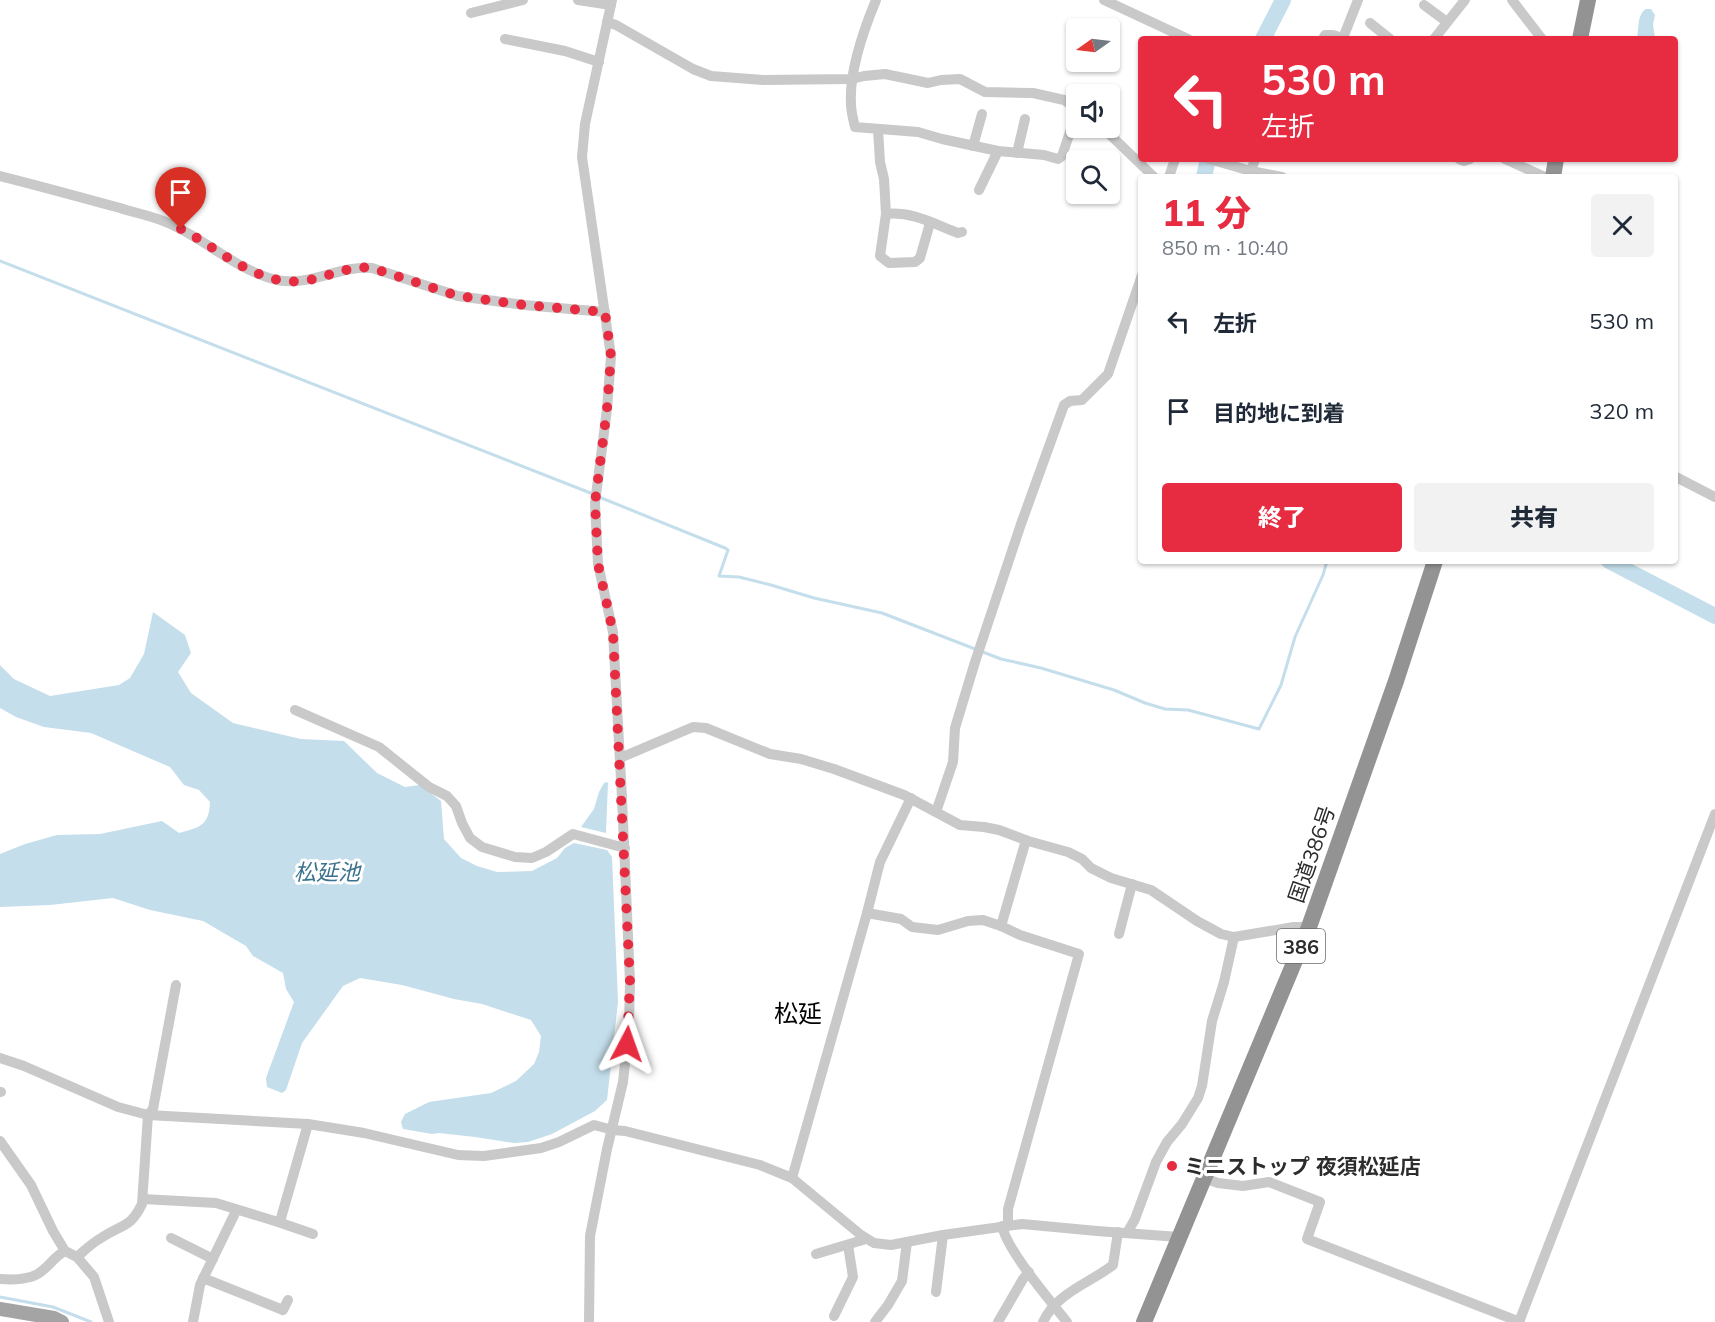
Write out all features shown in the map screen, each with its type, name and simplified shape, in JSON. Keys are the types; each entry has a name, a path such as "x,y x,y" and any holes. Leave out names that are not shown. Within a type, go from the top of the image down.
{"highway":[{"path":"1581,36 1588,0"},
{"name":"国道386号","path":"1144,1322 1309,927 1396,681 1434,564"}],"main road":[{"path":"0,1310 54,1318 62,1322"}],"street":[{"path":"471,13 523,0"},
{"path":"578,0 611,3 585,124 582,157 611,356 595,503 598,564 613,632 630,982 624,1082 607,1149 590,1236 589,1322"},
{"path":"876,0 866,26 852,79 850,104 855,127 918,132 998,151 1044,155 1058,159 1062,156 1069,138"},
{"path":"1104,0 1182,36"},
{"path":"1344,36 1358,0"},
{"path":"1436,36 1465,0"},
{"path":"1512,0 1540,36"},
{"path":"1424,5 1447,22"},
{"path":"607,22 693,69 711,76 763,80 852,79 885,74 928,83 960,80 985,92 1033,93 1066,101"},
{"path":"1370,23 1386,36"},
{"path":"1324,36 1333,34 1338,36"},
{"path":"505,39 565,51 599,62"},
{"path":"973,146 982,114"},
{"path":"1017,153 1025,119"},
{"path":"878,129 886,214 880,256 889,263 915,262 920,258 930,223"},
{"path":"1113,138 1138,162"},
{"path":"979,190 998,151"},
{"path":"1138,162 1151,174"},
{"path":"1218,162 1266,174"},
{"path":"1251,171 1254,162"},
{"path":"1512,162 1538,174"},
{"path":"0,176 166,222 258,274 280,281 304,281 361,267 458,296 524,305 605,312"},
{"path":"886,214 919,216 930,223 958,233 962,232"},
{"path":"936,812 953,762 955,728 972,673 1021,524 1064,405 1070,401 1082,400 1108,374 1138,287"},
{"path":"1678,478 1715,497"},
{"path":"295,710 379,747 429,787 447,796 456,806 470,838 482,847 515,857 532,858 546,852 573,834 625,848"},
{"path":"620,758 693,727 706,728 752,748 834,769 911,798 960,825 999,830 1068,852 1082,858 1091,868 1111,878 1151,890 1221,934 1234,937 1294,927 1309,927"},
{"path":"792,1178 880,862 911,798"},
{"path":"1204,1178 1218,1183 1243,1186 1269,1182 1320,1202 1307,1239 1519,1322 1715,814"},
{"path":"1001,926 1026,840"},
{"path":"1119,934 1132,884"},
{"path":"867,913 901,919 912,927 938,930 968,921 983,920 1079,954 1008,1209 1004,1232 1016,1255 1067,1322"},
{"path":"1043,1322 1047,1313 1054,1306 1083,1282 1113,1264 1123,1233 1135,1219 1156,1162 1198,1098 1212,1021 1234,937"},
{"path":"77,1257 100,1238 127,1225 136,1215 143,1199 148,1115 153,1109 177,985"},
{"path":"0,1058 24,1066 118,1107 148,1115 308,1124 364,1133 458,1155 484,1156 541,1148 594,1125 625,1131 760,1165 792,1178 866,1239 874,1243 891,1245 1022,1224 1179,1237"},
{"path":"278,1222 308,1124"},
{"path":"0,1141 31,1185 65,1251 77,1257 94,1277 109,1322"},
{"path":"143,1199 216,1203 313,1234"},
{"path":"193,1322 200,1285 236,1210"},
{"path":"936,1292 943,1235"},
{"path":"171,1238 213,1259"},
{"path":"816,1254 866,1239"},
{"path":"875,1322 902,1281 907,1242"},
{"path":"834,1316 853,1277 848,1245"},
{"path":"0,1279 12,1280 36,1275 46,1268 56,1256 65,1251"},
{"path":"998,1322 1029,1272"},
{"path":"204,1278 283,1310 288,1300"}],"water":[{"path":"1651,9 1655,15 1653,24 1655,36 1637,36 1643,11"},
{"name":"松延池","path":"153,612 185,635 191,653 178,672 191,693 233,723 301,739 344,741 377,773 405,787 420,785 441,801 444,839 461,858 497,872 532,871 557,858 565,848 574,843 607,850 612,857 618,1002 607,1100 595,1111 552,1134 528,1142 514,1143 403,1129 401,1122 405,1114 429,1102 491,1093 516,1081 534,1064 539,1052 541,1036 531,1020 482,1004 402,985 360,978 343,986 302,1043 286,1090 282,1093 267,1087 266,1078 294,1002 286,989 283,973 253,956 246,946 203,921 150,910 113,898 50,905 0,907 0,854 57,835 100,834 162,821 179,833 198,827 208,816 210,802 199,790 184,785 170,767 91,733 44,727 16,717 0,708 0,665 14,679 50,696 119,685 130,678 144,654"},
{"path":"607,782 606,833 581,827 594,809 599,792"}],"waterway":[{"path":"1265,36 1283,0"},
{"path":"1205,174 1207,162"},
{"path":"0,261 593,494"},
{"path":"599,497 725,548 728,550 719,576 739,577 814,598 882,613 1001,659 1041,668 1114,690 1165,709 1188,710 1259,729 1281,685 1295,637 1326,564"},
{"path":"1615,564 1715,616"},
{"path":"0,1297 53,1307 91,1322"}],"place":[{"name":"ミニストップ 夜須松延店","path":"1172,1166"}],"district":[{"name":"松延","path":"798,1013"}],"route":[{"path":"181,229 258,274 280,281 304,281 349,269 372,268 458,296 524,305 605,312 611,356 595,503 598,564 613,632 630,982 627,1044"}]}
